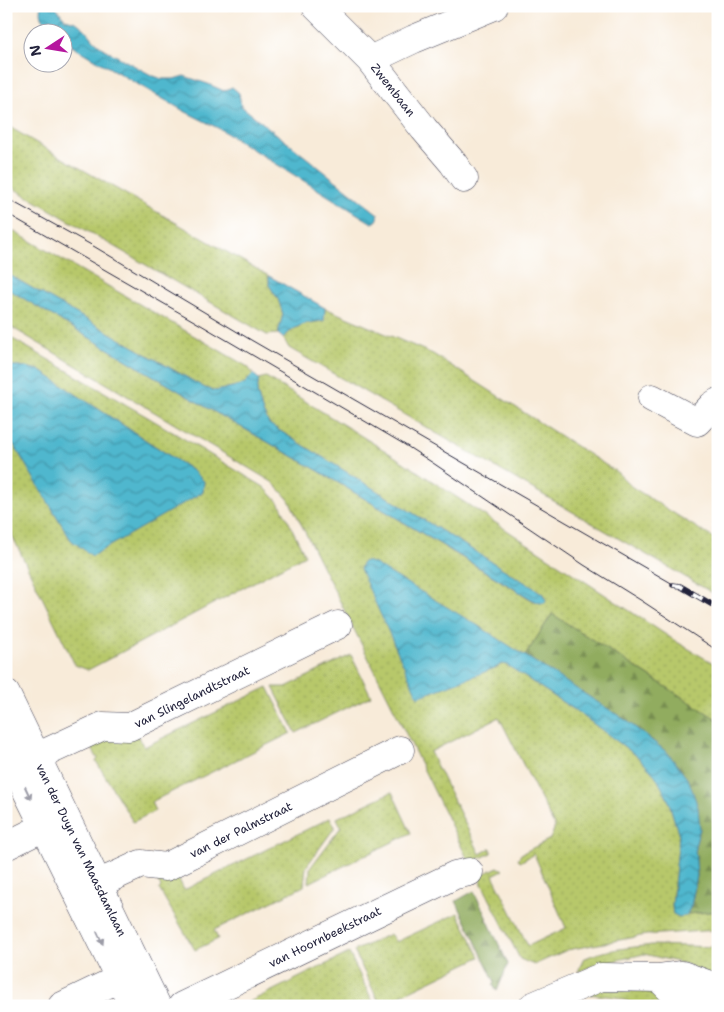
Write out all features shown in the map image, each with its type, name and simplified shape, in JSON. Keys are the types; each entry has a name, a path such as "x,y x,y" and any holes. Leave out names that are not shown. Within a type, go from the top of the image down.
{"street":[{"path":"316,6 370,60"},
{"name":"Zwembaan","path":"464,179 370,60 494,6"},
{"path":"652,398 697,422 718,402"},
{"name":"van Slingelandtstraat","path":"19,757 103,726 129,727 338,625"},
{"name":"van der Duyn van Maasdamlaan","path":"6,694 19,757 56,825 129,974 157,1006"},
{"name":"van der Palmstraat","path":"88,889 140,864 166,867 400,750"},
{"path":"6,846 56,825"},
{"name":"van Hoornbeekstraat","path":"182,1006 455,875 469,872"},
{"path":"62,1006 129,974"},
{"name":"van der Duyn van Maasdamlaan","path":"129,974 133,1006"},
{"path":"533,1006 601,976 659,978 682,975 718,988"},
{"path":"659,978 674,993 711,1006"}],"green space":[{"path":"6,125 269,276 269,285 278,299 283,314 278,334 267,335 6,184"},
{"path":"6,227 248,367 253,374 244,384 216,391 205,388 6,273"},
{"path":"6,288 204,406 317,470 532,600 540,603 545,597 542,593 269,424 262,410 257,391 259,379 266,377 397,458 677,642 718,666 718,720 552,614 525,656 477,625 495,668 502,664 507,665 579,713 637,756 655,774 668,799 679,836 672,906 673,914 686,916 687,914 718,911 718,930 646,935 567,950 534,965 520,959 480,880 481,875 498,867 503,870 493,875 528,946 566,928 534,854 520,862 518,859 521,854 550,839 555,827 499,717 430,752 480,854 491,848 491,853 473,862 468,860 289,500 272,482 6,324"},
{"path":"325,308 433,354 618,473 632,487 718,541 718,596 289,348 283,338 302,325 324,321"},
{"path":"6,335 264,487 280,504 305,555 88,670 75,665 6,523 6,432 71,540 203,492 204,482 193,471 39,370 20,366 6,366"},
{"path":"552,614 718,720 718,911 687,914 691,906 697,876 695,846 700,829 668,753 627,721 525,656"},
{"path":"351,655 371,696 296,733 273,687 286,687"},
{"path":"268,687 291,733 151,802 155,811 133,822 96,761 98,759 89,744 106,736 137,735 144,747"},
{"path":"392,792 411,833 309,883 310,868 341,827 337,818"},
{"path":"330,818 335,827 306,867 304,886 214,930 218,939 195,950 159,889 161,887 154,876 176,873 184,890"},
{"path":"474,891 508,964 497,991 493,984 495,982 456,901"},
{"path":"458,913 480,957 385,1003 378,1000 354,951 390,934 396,942"},
{"path":"652,945 718,947 718,979 686,964 644,954 592,966 578,972 583,959 599,953"},
{"path":"349,953 373,1002 373,1006 241,1006"},
{"path":"601,989 644,991 689,1006 641,1006 616,997 589,994"}],"water":[{"path":"40,6 55,6 65,19 76,22 104,49 151,75 162,79 174,79 184,76 224,91 232,87 239,93 241,106 378,214 377,220 372,223 218,128 184,111 72,46 72,22 44,22"},
{"path":"6,273 205,388 216,391 244,384 253,374 259,379 257,392 262,410 269,424 542,593 546,600 545,603 533,600 317,470 204,406 6,288"},
{"path":"269,276 325,308 324,321 302,325 283,338 278,334 283,314 278,299 269,285"},
{"path":"6,366 20,366 39,370 193,471 204,481 203,492 92,556 71,540 6,432"},
{"path":"364,561 373,563 477,625 627,721 668,753 689,781 698,807 700,829 695,846 697,876 691,906 686,916 679,917 673,914 672,906 679,836 668,799 655,775 637,756 579,713 507,665 502,664 418,697 360,569"}],"tram line":[{"path":"6,198 95,247 251,340 718,610"},
{"path":"6,213 402,443 584,565 718,651"}],"railway":[{"path":"673,585 680,586 718,608"}]}
